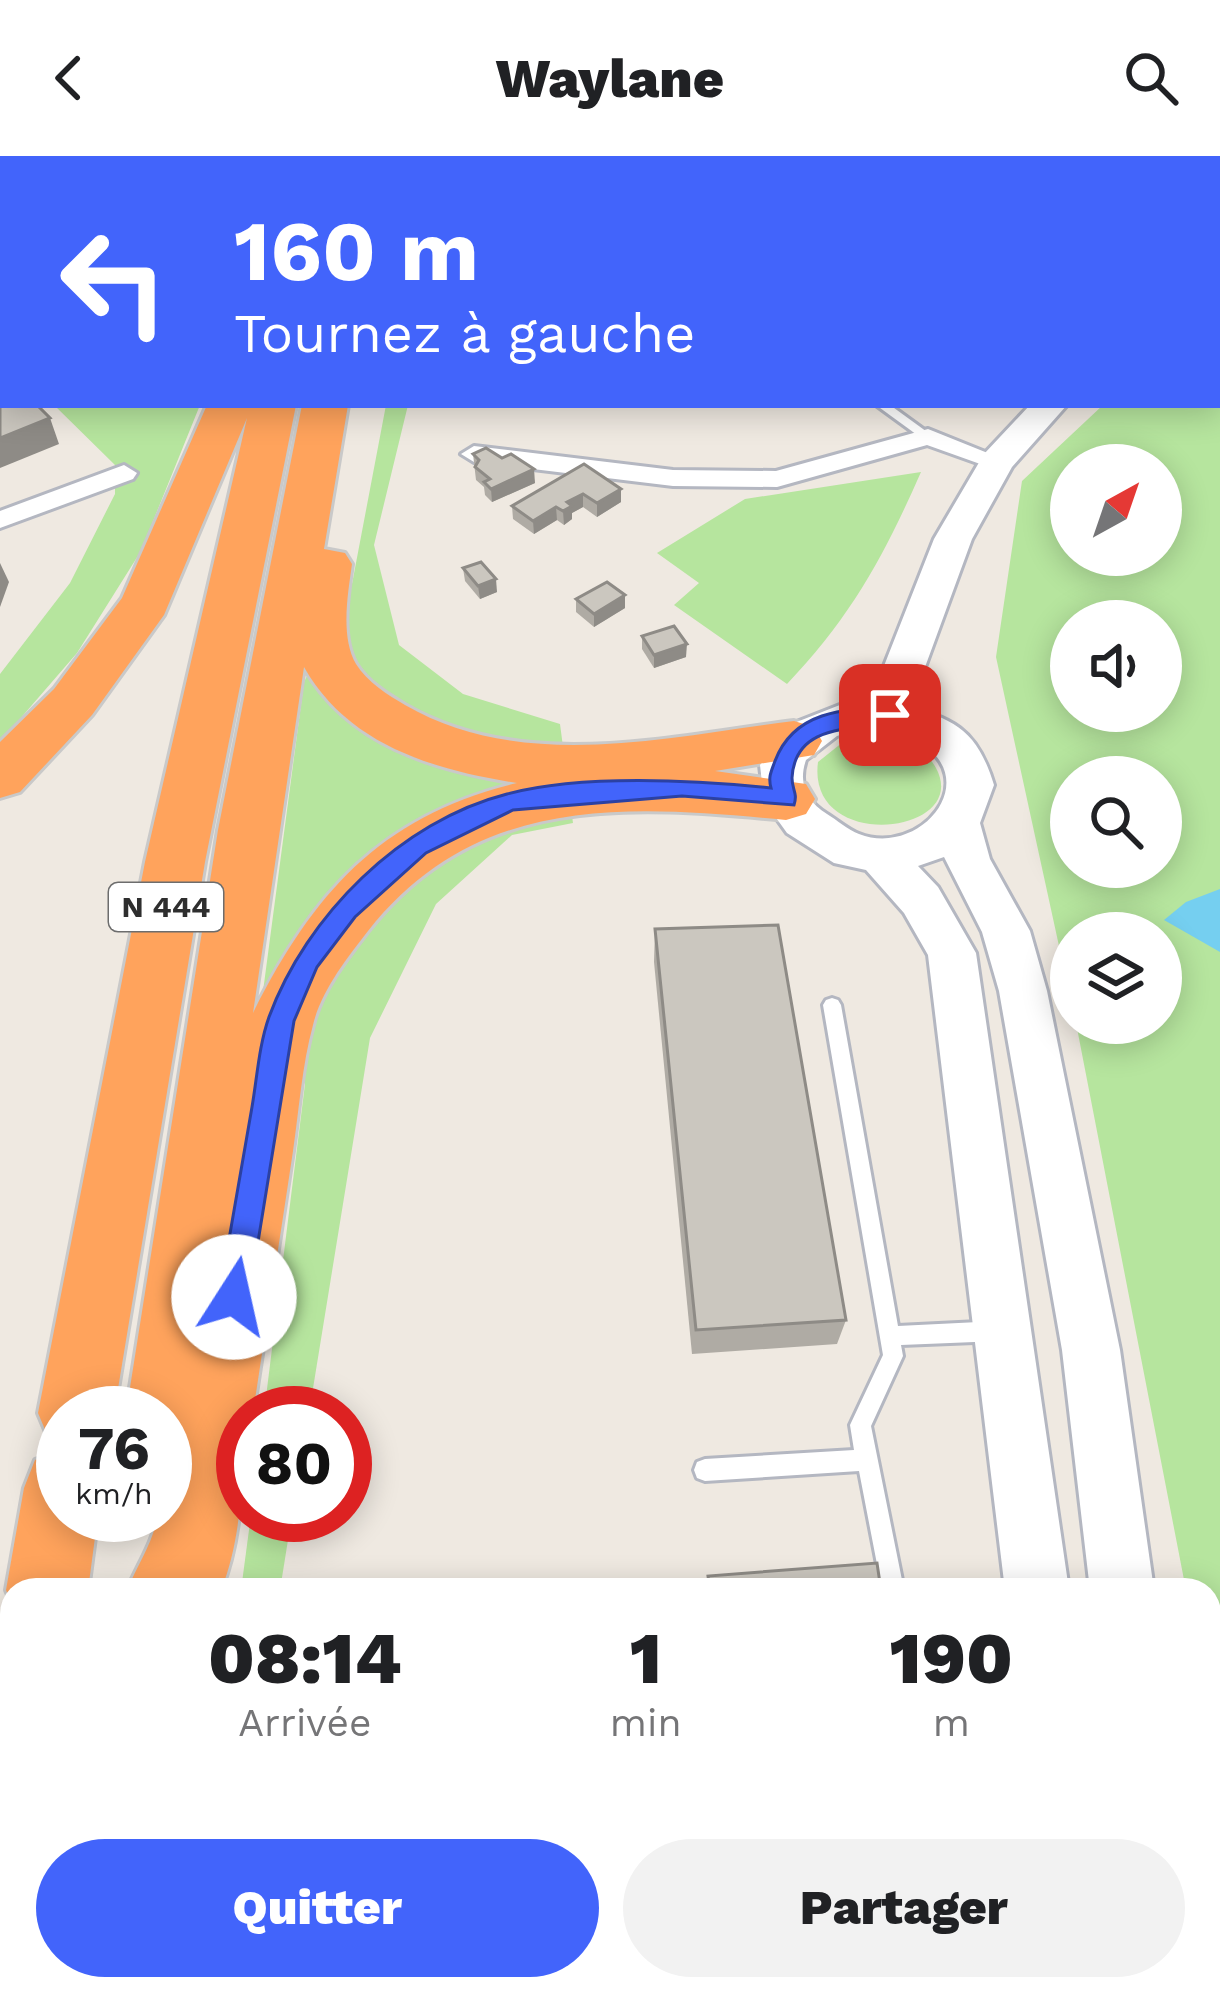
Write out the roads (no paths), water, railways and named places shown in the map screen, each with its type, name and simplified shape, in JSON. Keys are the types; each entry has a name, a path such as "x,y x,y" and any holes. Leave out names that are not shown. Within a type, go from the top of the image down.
{"highway":[{"path":"0,777 73,702 146,603 229,408"},
{"name":"N 444","path":"81,1386 175,862 272,408"},
{"name":"N 444","path":"168,1386 247,830 325,408"},
{"path":"348,408 323,589 324,651 347,693 395,728 451,754 539,767 790,770"},
{"path":"181,1578 188,1572 281,1021 307,962 346,910 417,847 458,820 512,801 682,787 790,770"},
{"path":"49,1578 55,1542"},
{"path":"144,1578 148,1542"}],"main road":[{"path":"863,713 900,678 953,539 990,476 1047,408"},
{"path":"938,734 935,683 976,546 990,476"},
{"path":"960,827 925,847 879,854 821,836 800,819 790,770 824,722 863,713 890,715 938,734 969,768 974,789 960,827 967,860 1006,931 1023,991 1091,1351 1120,1578"},
{"path":"879,854 920,900 952,953 1035,1578"}],"street":[{"path":"474,454 673,478 777,478 928,437 990,476"},
{"path":"0,520 124,473"}],"lane":[{"path":"886,408 928,437"},
{"path":"832,1005 893,1356 860,1426 890,1578"},
{"path":"890,1336 1005,1331"},
{"path":"705,1470 867,1460"}],"water":[{"path":"1220,889 1220,952 1182,930 1182,912 1174,912"}]}
